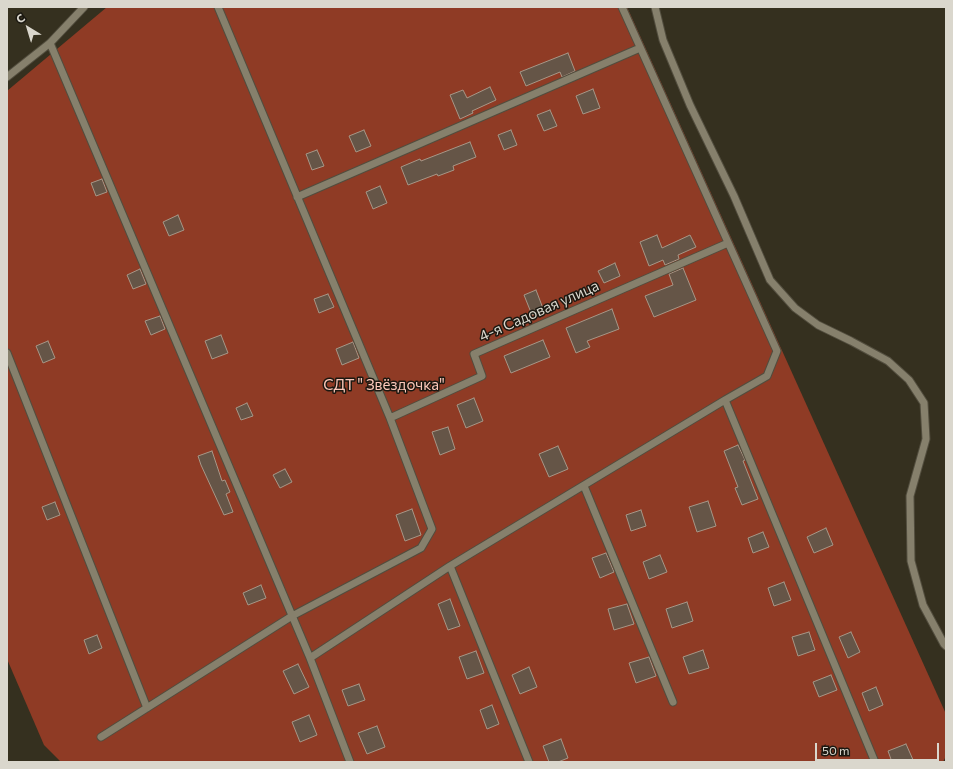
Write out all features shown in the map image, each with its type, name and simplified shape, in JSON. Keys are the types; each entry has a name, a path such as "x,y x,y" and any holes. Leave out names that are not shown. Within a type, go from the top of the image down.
{"lane":[{"path":"7,77 50,42 84,7"},
{"path":"101,737 292,616 421,548 432,529 390,418 218,7"},
{"path":"310,658 450,566 767,376 777,351 622,7"},
{"path":"655,7 664,40 690,105 734,196 770,280 796,308 818,325 888,362 909,380 924,403 926,440 910,496 911,561 923,605 946,646"},
{"path":"50,42 310,658 350,762"},
{"path":"297,197 640,48"},
{"name":"4-я Садовая улица","path":"390,418 482,376 474,354 728,243"},
{"path":"7,352 147,708"},
{"path":"725,400 875,762"},
{"path":"584,486 673,702"},
{"path":"450,566 529,762"}],"green space":[{"name":"СДТ \" Звёздочка\"","path":"107,7 627,7 946,714 946,756 943,762 61,762 44,745 7,659 7,91"}],"building":[{"path":"568,53 575,71 562,77 560,72 526,86 520,72"},
{"path":"490,87 496,100 472,111 473,113 460,119 450,95 463,90 467,98"},
{"path":"593,89 600,108 583,114 576,96"},
{"path":"550,110 557,126 544,131 537,115"},
{"path":"364,130 371,146 356,152 349,136"},
{"path":"511,130 517,145 504,150 498,135"},
{"path":"470,142 476,157 453,166 454,170 438,176 437,174 408,185 401,167"},
{"path":"317,150 324,166 312,170 306,154"},
{"path":"102,179 107,192 96,196 91,183"},
{"path":"380,186 387,203 373,209 366,192"},
{"path":"178,215 184,230 169,236 163,222"},
{"path":"657,235 662,248 690,235 696,247 678,255 679,259 665,265 663,260 649,266 640,242"},
{"path":"615,263 620,276 604,283 598,271"},
{"path":"683,268 696,300 654,317 645,296 673,285 669,274"},
{"path":"140,269 146,284 133,289 127,275"},
{"path":"536,290 544,311 532,315 524,295"},
{"path":"328,294 334,307 319,313 314,299"},
{"path":"612,309 619,329 587,341 590,347 576,353 566,328"},
{"path":"160,316 165,329 151,335 145,321"},
{"path":"221,335 228,353 212,359 205,341"},
{"path":"543,340 550,357 511,373 504,356"},
{"path":"48,341 55,358 43,363 36,346"},
{"path":"353,342 359,358 342,365 336,349"},
{"path":"474,398 483,421 466,428 457,405"},
{"path":"247,403 253,416 241,420 236,408"},
{"path":"448,427 455,449 440,455 432,432"},
{"path":"738,445 745,460 743,461 758,499 742,505 735,488 738,487 724,451"},
{"path":"558,446 568,469 549,477 539,454"},
{"path":"212,451 222,481 225,480 230,492 226,494 233,512 224,515 198,456"},
{"path":"285,469 292,482 280,488 273,475"},
{"path":"708,501 716,526 697,532 689,507"},
{"path":"55,502 60,515 47,520 42,507"},
{"path":"412,509 421,535 405,541 396,515"},
{"path":"641,510 646,526 631,531 626,515"},
{"path":"826,528 833,545 814,553 807,537"},
{"path":"763,532 769,547 753,553 748,538"},
{"path":"606,553 614,572 600,578 592,558"},
{"path":"660,555 667,572 649,579 643,562"},
{"path":"784,582 791,600 774,606 768,588"},
{"path":"261,585 266,598 248,605 243,593"},
{"path":"450,599 460,626 448,630 438,604"},
{"path":"687,602 693,621 672,628 666,609"},
{"path":"627,604 634,624 614,630 608,609"},
{"path":"809,632 815,650 798,656 792,637"},
{"path":"851,632 860,652 848,658 839,637"},
{"path":"97,635 102,648 89,654 84,640"},
{"path":"703,650 709,668 689,674 683,657"},
{"path":"476,651 484,673 467,679 459,657"},
{"path":"649,657 656,676 636,683 629,663"},
{"path":"298,664 309,687 294,694 283,671"},
{"path":"529,667 537,687 520,694 512,675"},
{"path":"831,675 837,690 819,697 813,682"},
{"path":"359,684 365,700 348,706 342,690"},
{"path":"876,687 883,705 869,711 862,693"},
{"path":"492,705 499,724 487,729 480,710"},
{"path":"309,715 317,735 300,742 292,722"},
{"path":"377,726 385,747 367,754 358,733"},
{"path":"561,739 568,758 558,762 549,762 543,746"},
{"path":"906,744 914,762 892,762 888,751"}]}
